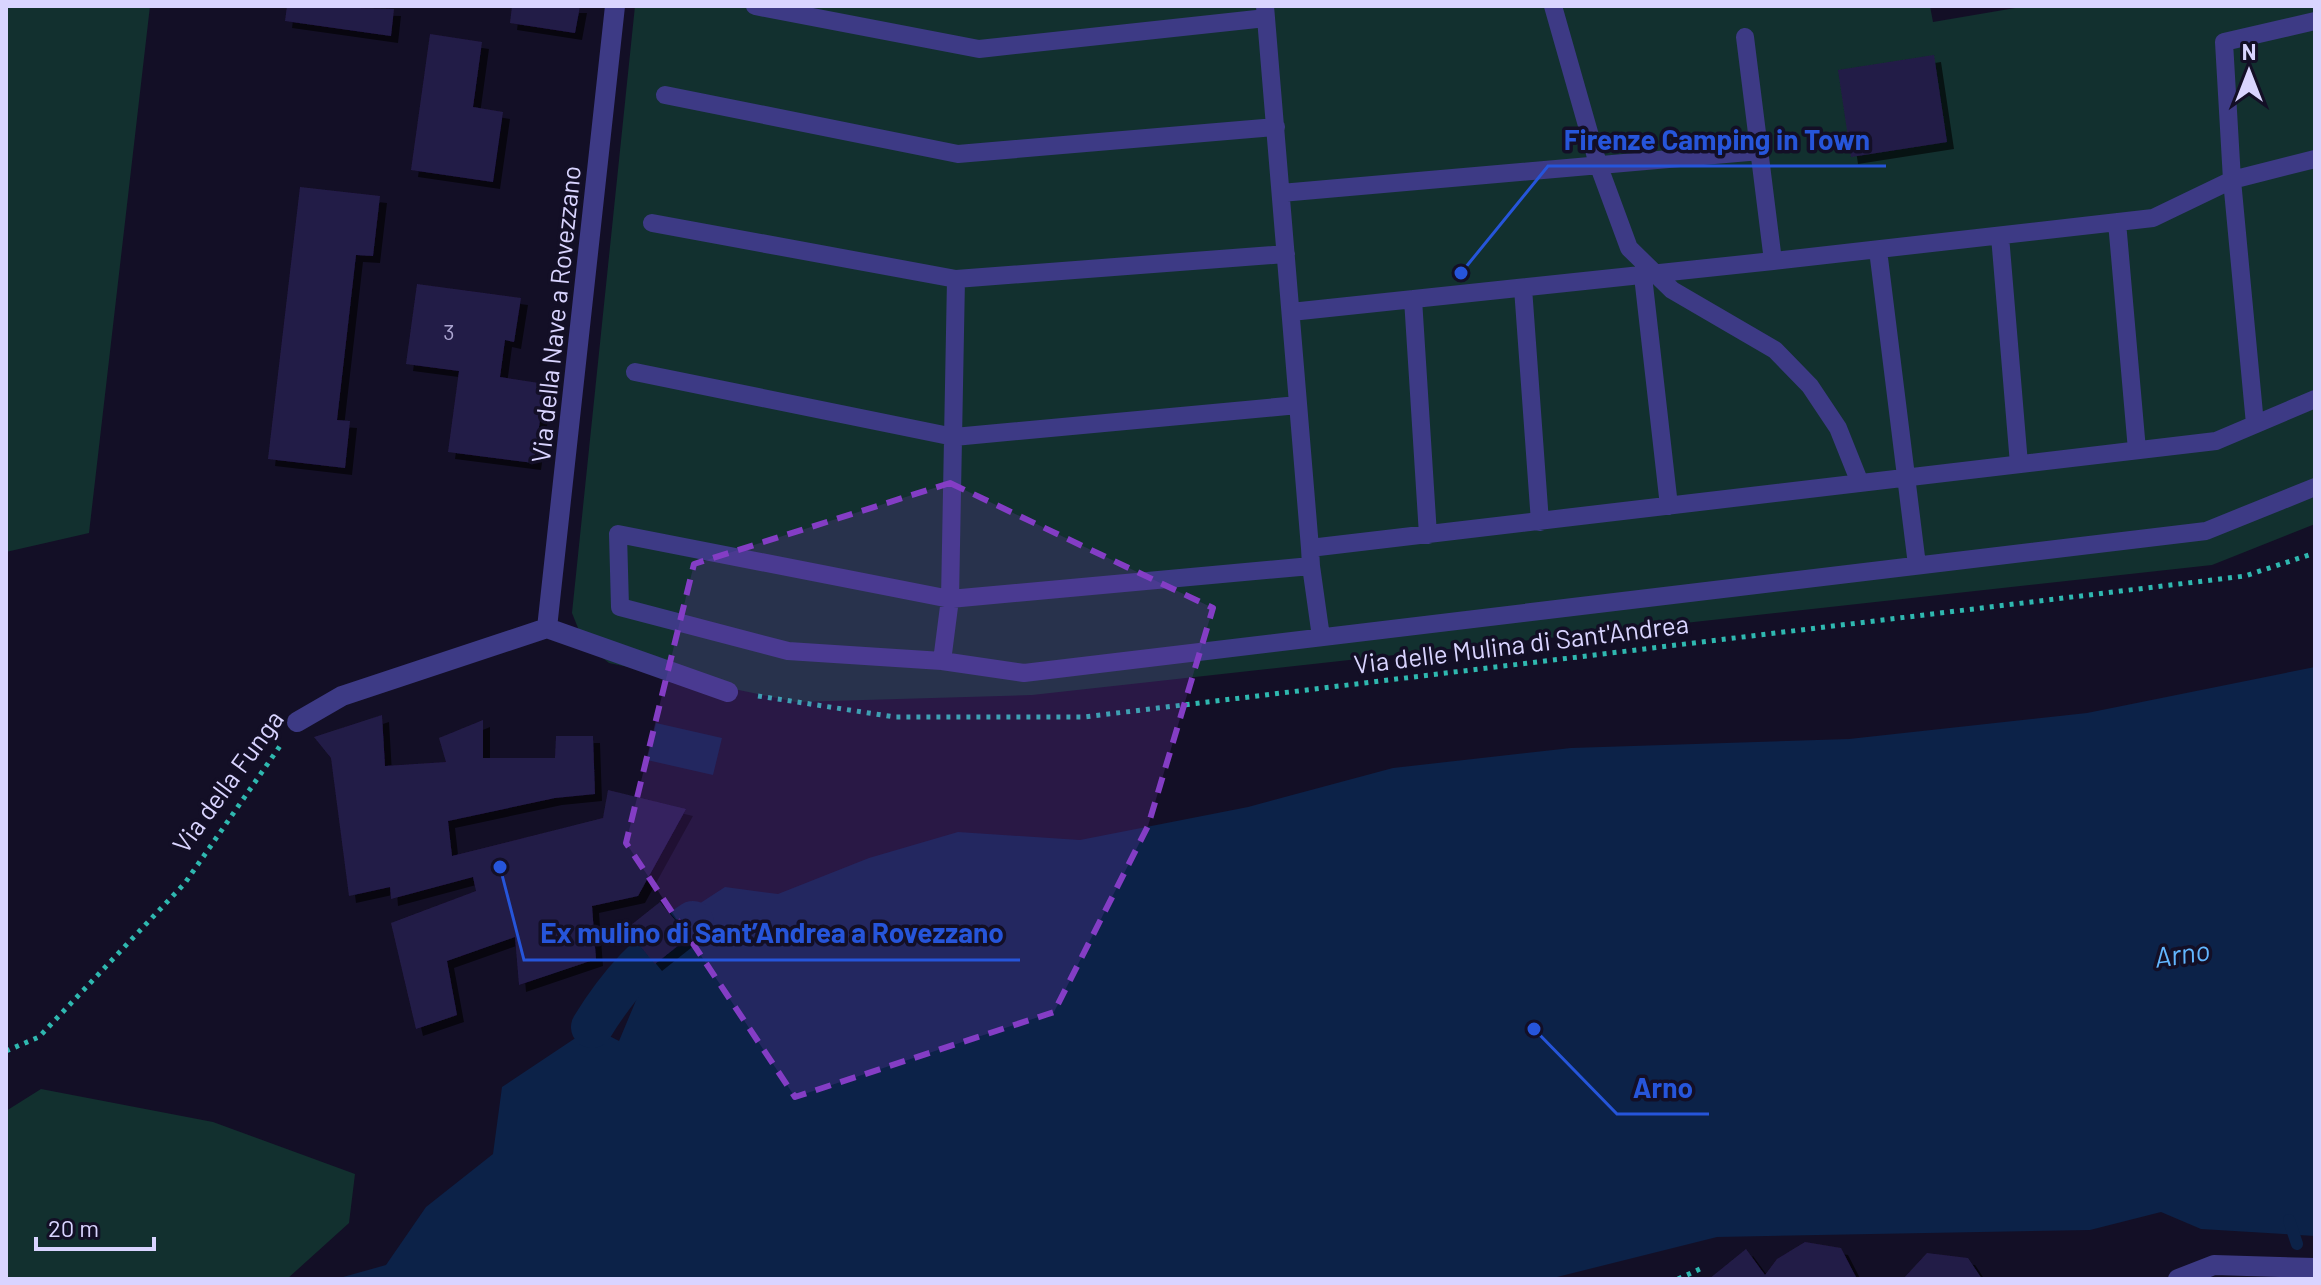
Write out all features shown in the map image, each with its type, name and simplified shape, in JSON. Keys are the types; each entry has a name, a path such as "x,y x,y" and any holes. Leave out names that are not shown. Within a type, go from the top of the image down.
{"street":[{"name":"Via della Nave a Rovezzano","path":"547,628 615,6"},
{"path":"547,628 728,692"},
{"name":"Via della Funga","path":"297,722 342,696 547,628"},
{"path":"2178,1279 2214,1265 2315,1268"}],"lane":[{"path":"755,6 979,49 1265,12 1310,557 1321,637"},
{"path":"1553,6 1598,164 1629,248 1648,275 1775,350 1810,386 1838,428 1860,483"},
{"path":"2255,424 2232,180 2224,42 2315,21"},
{"path":"1745,37 1773,261"},
{"path":"665,95 958,154 1276,127"},
{"path":"1281,193 1760,151"},
{"path":"1291,312 2153,218 2232,180 2315,159"},
{"path":"2117,222 2137,450"},
{"path":"652,223 956,279 1286,254"},
{"path":"2000,236 2019,464"},
{"path":"1878,250 1917,565"},
{"path":"1648,275 1669,506"},
{"path":"942,661 950,599 956,279"},
{"path":"1523,288 1540,522"},
{"path":"1413,299 1428,535"},
{"path":"635,372 954,437 1298,405"},
{"path":"2315,399 2216,441 1428,535 1310,557 950,599 618,534 620,607 788,651 942,661 1024,673 2206,531 2315,487"}],"path":[{"name":"Via delle Mulina di Sant'Andrea","path":"728,692 895,717 1084,717 2245,576 2315,553"},
{"name":"Via della Funga","path":"6,1051 39,1037 185,883 297,722"},
{"path":"1678,1279 1700,1269"}],"highlighted area":[{"path":"950,483 1213,608 1148,826 1054,1012 795,1097 626,843 694,564"}],"green space":[{"path":"6,6 150,6 89,533 6,552"},
{"path":"635,6 1930,6 1933,22 2027,6 2315,6 2315,524 2212,565 1032,695 796,702 609,663 584,643 572,613"},
{"path":"41,1089 213,1122 355,1174 349,1223 287,1279 6,1279 6,1111"}],"water":[{"path":"2315,667 2315,1236 2201,1229 2161,1212 2090,1230 1717,1237 1549,1279 336,1279 386,1265 426,1207 493,1154 502,1087 592,1027 619,1041 645,979 702,933 685,913 725,887 778,894 869,858 958,832 1080,840 1248,807 1393,768 1571,748 1849,739 2087,713"},
{"path":"656,723 722,738 713,775 647,760"}],"building":[{"path":"287,6 394,9 391,36 285,21"},
{"path":"512,6 580,6 575,33 510,23"},
{"path":"430,34 482,42 473,107 503,112 493,182 411,170"},
{"path":"1934,55 1947,142 1851,157 1838,70"},
{"path":"300,187 380,196 373,256 356,255 337,420 350,421 345,468 268,459"},
{"path":"417,284 521,298 514,342 505,340 500,377 545,384 534,463 448,452 459,371 406,364"},
{"path":"382,715 385,766 446,762 439,738 483,720 483,758 555,758 556,736 593,736 595,794 555,798 448,821 452,856 603,818 608,790 686,809 638,896 592,906 596,959 519,985 515,937 447,961 457,1015 416,1029 391,923 476,891 473,877 391,899 390,887 349,896 331,758 314,737"},
{"path":"660,902 689,937 655,964 626,929"},
{"path":"1805,1242 1841,1248 1857,1279 1709,1279 1746,1249 1765,1275 1777,1259"},
{"path":"1927,1253 1968,1258 1982,1279 1903,1279"}],"waterway":[{"path":"592,1027 636,968 693,922"},
{"path":"2289,1220 2297,1244"}],"place":[{"name":"Firenze Camping in Town","path":"1461,273"},
{"name":"Ex mulino di Sant’Andrea a Rovezzano","path":"500,867"},
{"name":"Arno","path":"1534,1029"}]}
